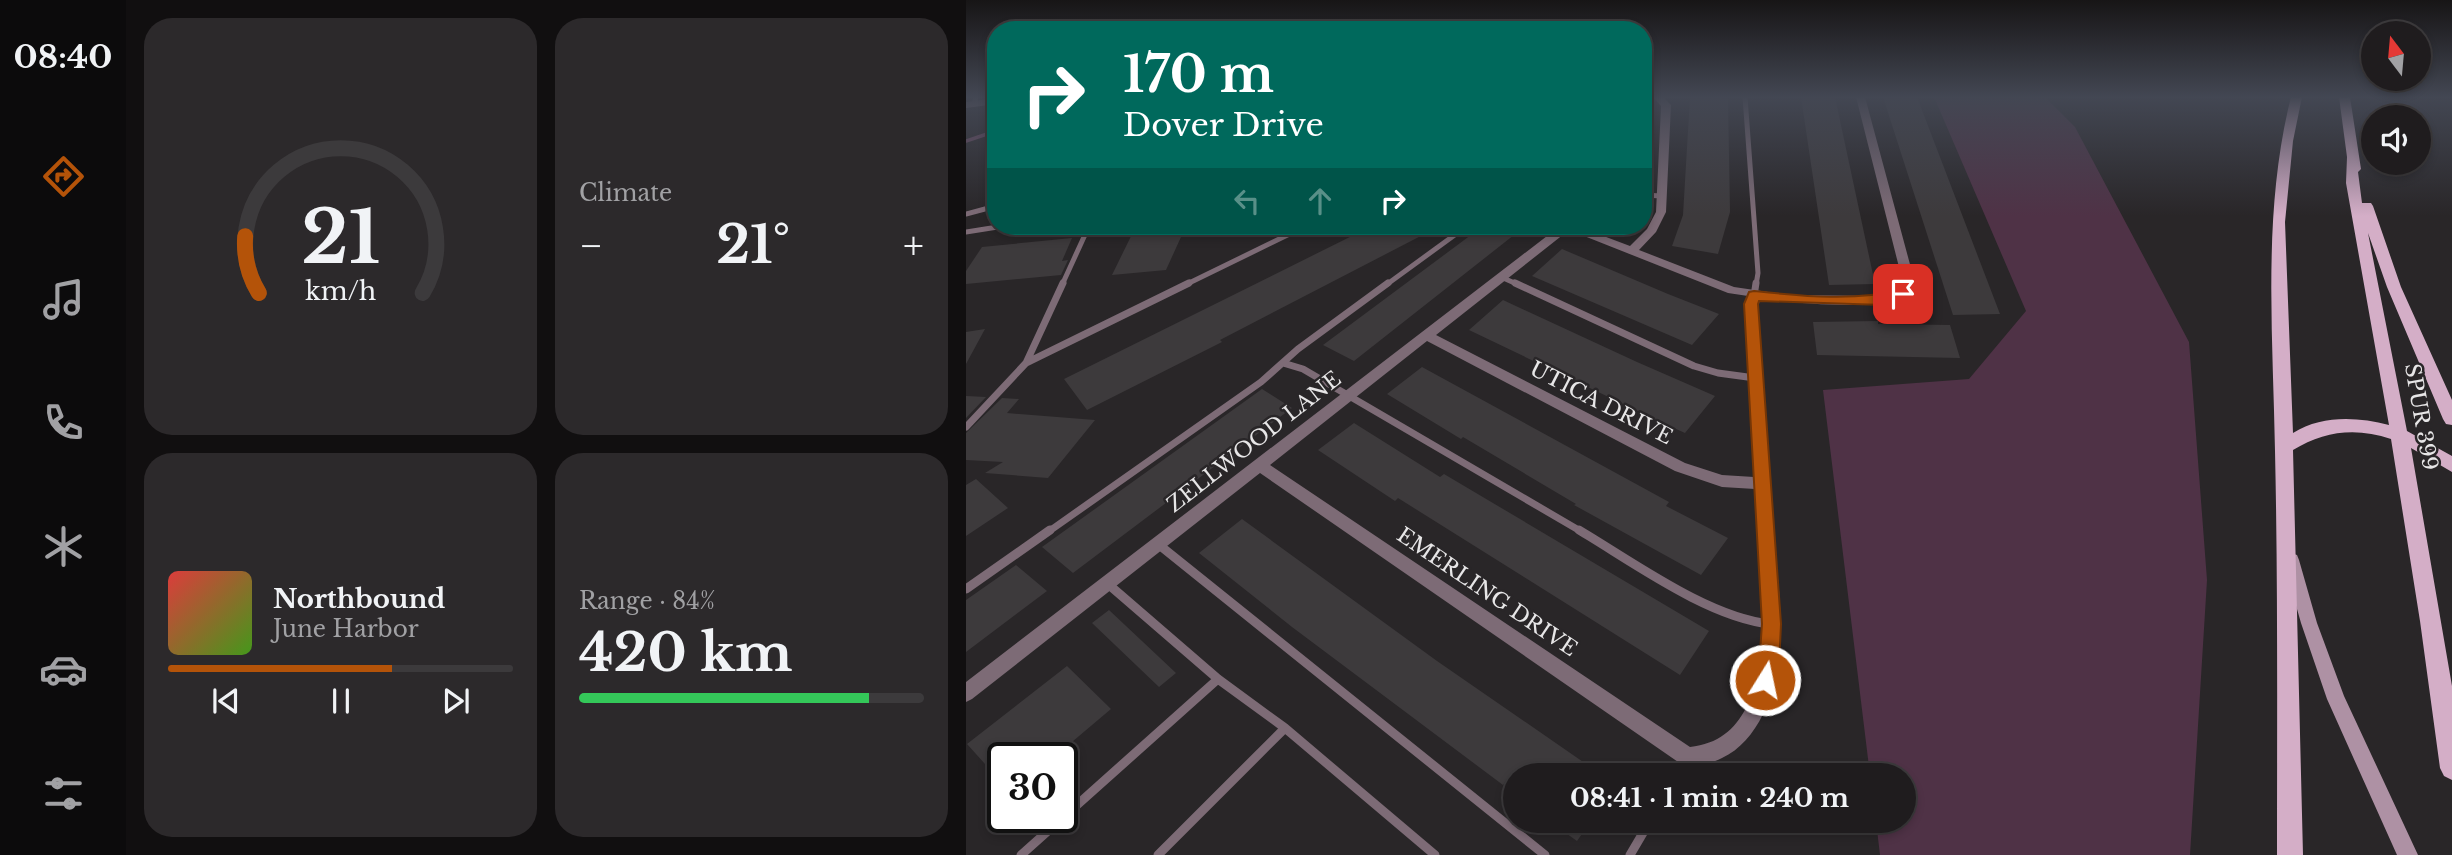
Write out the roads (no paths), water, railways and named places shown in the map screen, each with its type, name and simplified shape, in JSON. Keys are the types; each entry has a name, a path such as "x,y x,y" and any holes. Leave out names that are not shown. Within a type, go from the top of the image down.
{"main road":[{"path":"2288,137 2278,222 2287,545 2290,855"},
{"path":"2349,137 2352,159 2393,288 2452,419"},
{"name":"SPUR 399","path":"2352,159 2352,183 2400,436 2440,673 2452,768"},
{"path":"2285,446 2301,433 2334,425 2371,427 2400,436 2452,465"},
{"path":"2287,545 2309,623 2336,699 2408,855"}],"street":[{"path":"1652,227 1660,218 1665,137"},
{"path":"1590,235 1712,284 1754,296 1883,300 1903,294 1909,283 1871,137"},
{"name":"ZELLWOOD LANE","path":"966,693 1555,235"},
{"path":"1631,251 1645,235"},
{"path":"1688,757 1712,755 1733,745 1754,714 1769,666 1772,624 1751,316 1754,296"},
{"name":"UTICA DRIVE","path":"1426,335 1679,467 1722,481 1764,484"},
{"name":"EMERLING DRIVE","path":"1259,465 1688,757"}],"lane":[{"path":"1748,137 1758,273 1754,296"},
{"path":"1652,195 1662,196"},
{"path":"966,214 987,208"},
{"path":"966,232 987,229"},
{"path":"966,427 1026,363 1085,235"},
{"path":"1026,363 1288,235"},
{"path":"966,589 1261,382 1298,349 1455,235"},
{"path":"1501,277 1694,366 1718,373 1756,378"},
{"path":"1283,363 1303,369 1716,610 1751,622 1772,624"},
{"path":"1157,544 1545,855"},
{"path":"1107,583 1218,679 1285,727 1435,855"},
{"path":"1021,855 1218,679"},
{"path":"1157,855 1285,727"},
{"path":"1684,763 1688,757"},
{"path":"1630,855 1643,833"}],"waterway":[{"path":"966,141 978,137"}]}
